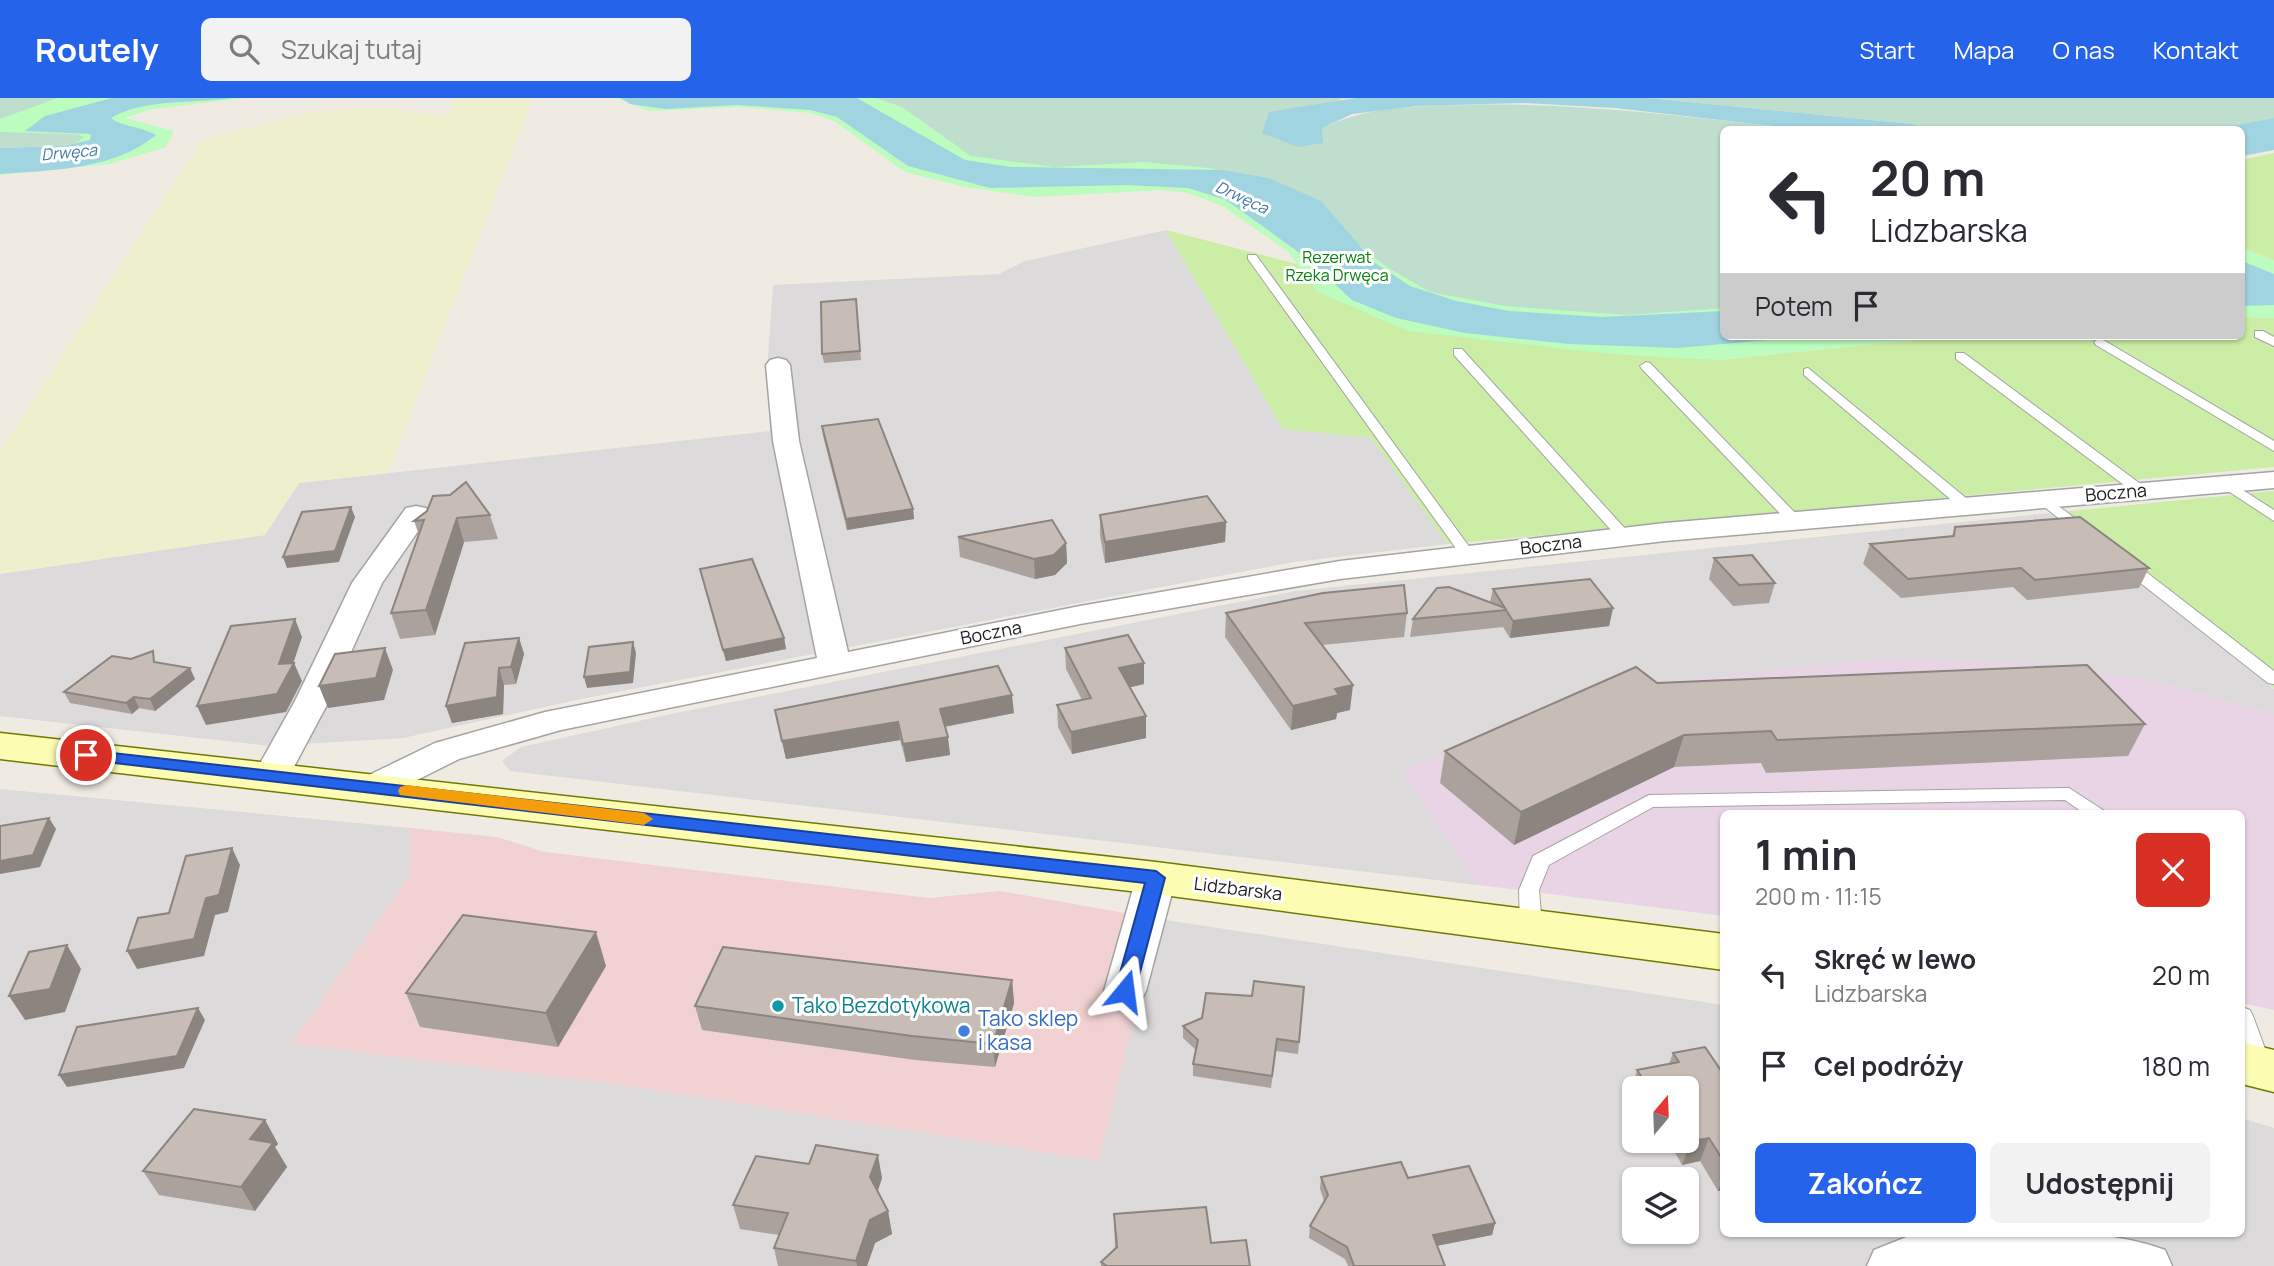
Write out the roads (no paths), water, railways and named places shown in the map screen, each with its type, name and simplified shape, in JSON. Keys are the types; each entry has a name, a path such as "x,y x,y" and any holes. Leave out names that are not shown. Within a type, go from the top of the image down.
{"main road":[{"name":"Lidzbarska","path":"0,746 1156,878 1720,951"}],"street":[{"path":"778,365 786,441 835,664"},
{"name":"Boczna","path":"374,787 447,751 499,734 557,720 1080,615 1340,570 1624,537 2274,480"},
{"path":"271,776 312,701 367,583 416,514"},
{"path":"1125,991 1156,878"},
{"path":"1892,1266 1926,1252 2032,1245 2147,1266"}],"lane":[{"path":"1252,257 1468,555"},
{"path":"2259,334 2274,342"},
{"path":"2100,342 2274,447"},
{"path":"1458,352 1624,537"},
{"path":"1960,356 2141,491"},
{"path":"1646,366 1796,521"},
{"path":"1808,372 1967,506"},
{"path":"2227,484 2274,517"},
{"path":"2043,499 2094,538"},
{"path":"2116,556 2274,679"},
{"path":"1531,926 1529,890 1540,861 1649,801 2069,794 2093,810"},
{"path":"2245,1026 2258,1067"}],"water":[{"name":"Drwęca","path":"112,98 232,98 138,107 111,118 156,135 139,147 102,162 82,166 0,174 0,148 64,146 90,140 91,134 25,131 45,116"},
{"name":"Rezerwat Rzeka Drwęca","path":"621,98 857,98 965,160 1011,167 1225,170 1269,178 1321,201 1375,263 1410,286 1456,301 1509,311 1602,317 1720,311 1720,340 1768,340 1678,348 1569,344 1465,333 1396,318 1352,300 1308,259 1226,200 1188,188 1127,185 990,188 908,166 837,117 810,110 737,105 665,109 630,104"},
{"path":"1356,98 1648,98 1918,126 1774,126 1615,108 1522,103 1417,106 1352,114 1322,128 1323,143 1298,147 1262,133 1269,112"},
{"path":"2274,118 2274,150 2245,155 2245,126 2233,126"},
{"path":"2245,262 2274,274 2274,305 2245,306"}],"place":[{"name":"Tako Bezdotykowa","path":"778,1006"},
{"name":"Tako sklep i kasa","path":"964,1031"}]}
